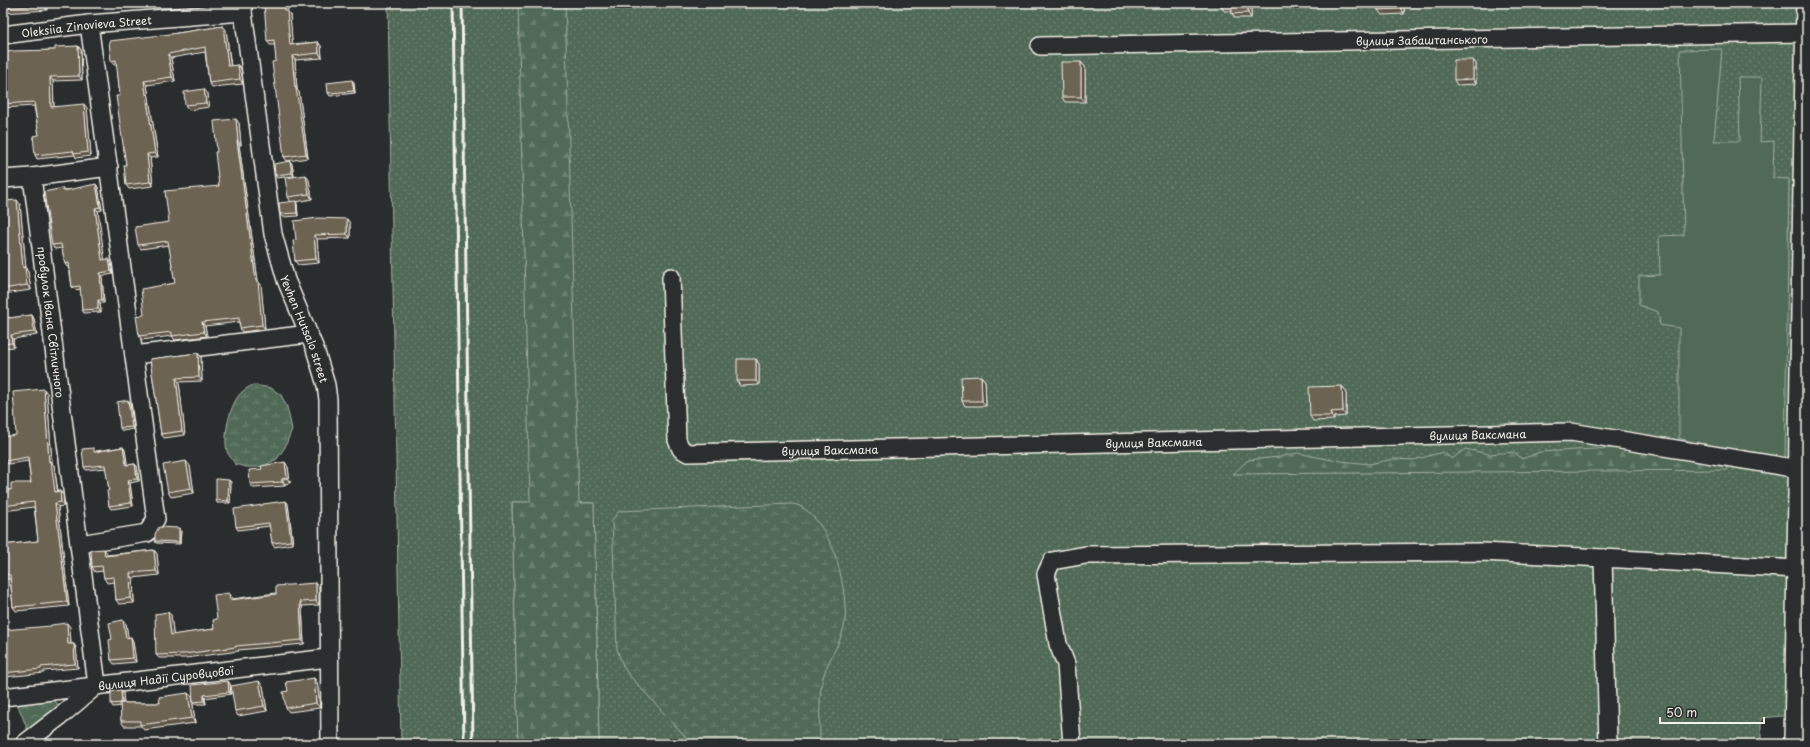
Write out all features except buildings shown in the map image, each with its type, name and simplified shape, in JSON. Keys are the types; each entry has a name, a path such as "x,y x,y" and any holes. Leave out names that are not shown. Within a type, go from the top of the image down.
{"street":[{"path":"1793,744 1805,3"},
{"name":"Oleksiia Zinovieva Street","path":"3,35 243,7"},
{"name":"Yevhen Hutsalo street","path":"243,7 273,234 286,280 322,368 328,400 328,658 330,744"},
{"path":"80,544 147,533 156,519 89,24"},
{"name":"вулиця Забаштанського","path":"1040,46 1805,33"},
{"path":"3,179 32,177 109,167"},
{"name":"провулок Івана Світличного","path":"32,177 97,685"},
{"name":"вулиця Ваксмана","path":"671,277 677,440 681,450 688,453 1571,432 1798,469"},
{"path":"134,355 309,334"},
{"path":"1072,744 1066,664 1058,644 1046,574 1052,561 1086,555 1474,552 1797,569"},
{"path":"1603,558 1608,744"},
{"name":"вулиця Надії Суровцової","path":"3,696 328,658"},
{"path":"24,744 97,685"}],"green space":[{"path":"388,3 1805,3 1794,715 1761,718 1761,744 599,744 594,503 512,502 518,744 401,744"},
{"path":"518,3 565,3 579,503 594,503 599,744 518,744 512,502 530,502"},
{"path":"1722,49 1714,141 1740,141 1738,77 1762,77 1760,142 1774,141 1773,178 1789,179 1785,460 1698,444 1679,438 1679,328 1660,325 1658,312 1639,305 1639,276 1660,275 1659,236 1684,235 1680,50"},
{"path":"253,385 271,388 281,395 287,407 292,429 285,447 277,459 264,466 246,467 235,464 229,456 226,445 226,437 228,420 234,403 242,392"},
{"path":"1630,447 1726,461 1727,470 1233,474 1248,460 1280,457 1298,453 1332,460 1369,464 1394,459 1414,460 1443,452 1452,459 1465,449 1489,454 1514,452 1522,459 1540,452"},
{"path":"792,504 806,510 813,516 829,540 837,561 844,597 844,628 822,681 820,744 692,744 629,675 623,666 617,649 612,520 619,511"},
{"path":"54,700 58,704 55,709 28,731 17,703"}],"railway":[{"path":"453,3 464,744"},
{"path":"462,3 473,744"}]}
